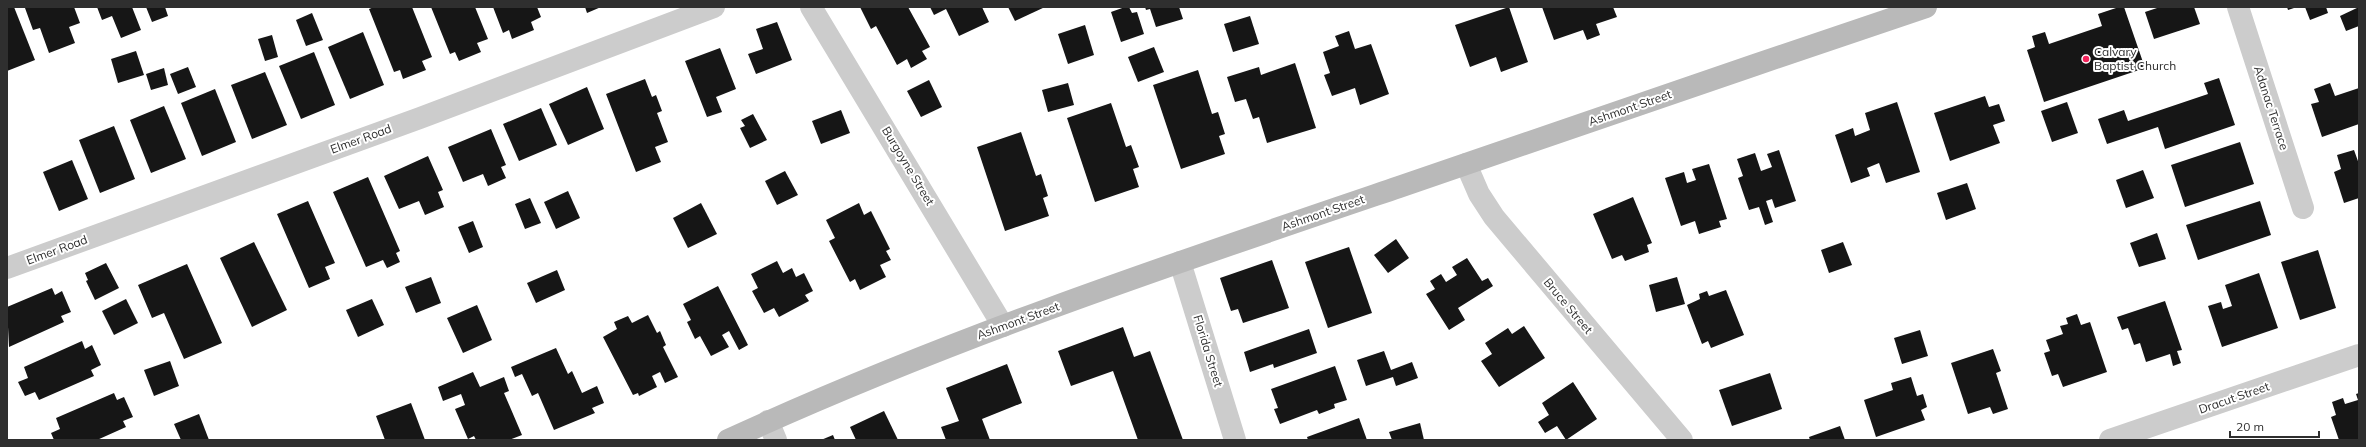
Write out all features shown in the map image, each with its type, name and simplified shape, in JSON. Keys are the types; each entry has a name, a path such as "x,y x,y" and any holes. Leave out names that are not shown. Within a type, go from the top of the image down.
{"main road":[{"name":"Ashmont Street","path":"728,440 772,431 878,373 1180,262 1926,7"}],"street":[{"name":"Burgoyne Street","path":"811,7 1003,326"},
{"name":"Adanac Terrace","path":"2238,7 2303,208"},
{"name":"Elmer Road","path":"7,268 420,118 709,8"},
{"name":"Bruce Street","path":"1466,164 1479,194 1494,217 1682,440"},
{"name":"Florida Street","path":"1180,262 1235,440"},
{"name":"Dracut Street","path":"2110,440 2359,355"}],"building":[{"path":"14,7 35,60 7,71 7,8"},
{"path":"74,7 80,23 69,27 75,43 49,53 40,28 33,30 25,8"},
{"path":"97,7 132,7 141,30 121,38 112,16 102,20"},
{"path":"146,7 165,7 168,16 152,22"},
{"path":"374,7 412,7 432,57 422,61 426,70 403,79 400,70 394,72 369,9"},
{"path":"431,7 475,7 488,39 477,43 481,52 459,61 455,52 450,54"},
{"path":"493,7 537,7 541,17 531,22 534,30 512,39 509,30 503,33"},
{"path":"585,7 601,7 587,13"},
{"path":"860,7 908,7 930,47 922,51 927,59 911,68 907,59 897,65 876,26 871,29"},
{"path":"930,7 982,7 989,22 959,36 946,9 934,15"},
{"path":"1008,7 1045,7 1015,21"},
{"path":"1129,7 1132,13 1137,12 1144,34 1121,42 1111,12"},
{"path":"1145,7 1179,7 1183,19 1156,27 1150,9 1146,10"},
{"path":"1509,7 1528,62 1501,72 1496,57 1470,67 1455,25"},
{"path":"1542,7 1613,7 1617,17 1596,24 1600,35 1587,40 1583,30 1554,40"},
{"name":"Calvary Baptist Church","path":"2119,7 2124,7 2145,68 2044,102 2027,50 2035,47 2032,36 2045,32 2049,44 2102,26 2098,14"},
{"path":"2160,7 2194,7 2200,24 2154,39 2145,12"},
{"path":"2287,7 2297,7 2288,10"},
{"path":"2305,7 2326,7 2328,13 2310,20"},
{"path":"2359,7 2359,26 2346,31 2340,16"},
{"path":"312,13 323,40 306,46 296,20"},
{"path":"1250,16 1259,44 1233,52 1224,24"},
{"path":"777,22 792,60 756,74 748,54 763,49 756,29"},
{"path":"1085,25 1094,55 1068,64 1058,34"},
{"path":"1349,31 1355,49 1371,44 1389,94 1360,105 1355,88 1332,96 1324,75 1330,73 1323,52 1339,46 1335,36"},
{"path":"363,32 384,85 350,99 328,47"},
{"path":"272,35 278,57 265,61 258,39"},
{"path":"1154,47 1164,72 1138,82 1128,57"},
{"path":"720,48 736,89 716,97 722,112 707,117 685,61"},
{"path":"136,51 144,75 118,83 111,59"},
{"path":"314,52 335,105 301,119 279,66"},
{"path":"1295,63 1316,128 1267,143 1259,117 1253,119 1246,99 1235,102 1227,77 1259,67 1261,75"},
{"path":"188,67 196,87 178,94 170,74"},
{"path":"164,68 168,85 151,90 146,74"},
{"path":"1198,70 1212,114 1218,112 1225,134 1219,136 1225,154 1181,169 1153,85"},
{"path":"265,72 287,125 252,139 231,85"},
{"path":"2219,78 2235,125 2165,149 2158,127 2107,144 2098,119 2124,110 2128,121 2208,94 2204,83"},
{"path":"645,79 652,97 656,95 662,111 657,113 668,142 655,147 661,162 636,172 606,94"},
{"path":"929,80 942,107 921,117 907,91"},
{"path":"1068,83 1074,105 1048,112 1042,90"},
{"path":"2330,83 2335,96 2359,88 2359,124 2322,137 2311,104 2319,102 2314,89"},
{"path":"587,87 604,129 568,145 549,104"},
{"path":"215,89 236,142 202,156 181,103"},
{"path":"1985,96 1989,107 1999,104 2005,121 1993,125 2000,143 1950,161 1934,113"},
{"path":"1897,102 1920,172 1886,183 1879,163 1867,168 1870,176 1851,183 1835,135 1853,128 1855,136 1870,130 1865,113"},
{"path":"2067,102 2078,133 2052,142 2041,111"},
{"path":"1111,103 1126,147 1131,145 1139,167 1133,169 1139,187 1095,202 1067,118"},
{"path":"164,106 186,159 151,173 130,120"},
{"path":"541,108 557,145 519,161 503,124"},
{"path":"841,110 850,133 821,144 812,121"},
{"path":"753,114 767,140 750,148 740,128 745,126 741,120"},
{"path":"114,126 135,179 100,193 79,140"},
{"path":"491,129 506,165 501,167 506,178 488,186 483,174 463,182 448,147"},
{"path":"1021,132 1036,176 1041,174 1048,196 1043,198 1049,216 1005,231 977,147"},
{"path":"2240,142 2254,184 2185,207 2171,165"},
{"path":"1779,150 1796,201 1775,208 1772,199 1766,201 1773,222 1765,225 1759,207 1749,210 1738,178 1743,176 1737,159 1755,153 1761,171 1772,167 1767,154"},
{"path":"2354,150 2359,164 2359,198 2344,203 2334,172 2341,169 2337,155"},
{"path":"428,156 443,190 438,192 444,207 425,215 419,201 399,209 384,176"},
{"path":"72,160 88,199 59,211 43,172"},
{"path":"1709,164 1727,219 1719,221 1721,227 1699,234 1695,221 1681,226 1665,178 1684,172 1687,183 1696,180 1692,169"},
{"path":"2143,170 2154,198 2126,208 2116,180"},
{"path":"785,171 798,195 777,205 765,181"},
{"path":"368,177 400,251 396,253 400,262 387,268 383,260 366,267 333,192"},
{"path":"1967,183 1976,209 1946,220 1937,193"},
{"path":"568,191 580,218 556,229 544,202"},
{"path":"1633,197 1652,243 1647,245 1649,252 1625,261 1622,255 1612,259 1593,214"},
{"path":"530,198 541,223 525,229 515,204"},
{"path":"308,201 335,263 325,267 330,279 309,288 277,214"},
{"path":"2260,201 2271,235 2198,260 2186,225"},
{"path":"701,203 717,234 688,248 673,218"},
{"path":"859,203 864,215 871,211 890,249 886,251 891,260 880,265 886,277 860,290 855,279 850,282 829,241 835,238 826,220"},
{"path":"473,221 483,247 469,253 458,227"},
{"path":"2157,233 2166,259 2139,267 2130,243"},
{"path":"1396,239 1409,258 1388,273 1374,255"},
{"path":"254,242 287,310 252,327 220,258"},
{"path":"1843,242 1852,265 1829,273 1821,250"},
{"path":"1349,247 1372,313 1328,328 1305,262"},
{"path":"2318,250 2336,308 2300,320 2281,262"},
{"path":"1467,258 1482,281 1488,278 1493,286 1458,308 1465,320 1449,330 1426,294 1435,289 1430,281 1441,274 1446,282 1457,275 1452,267"},
{"path":"1272,260 1289,308 1243,323 1238,309 1231,311 1220,278"},
{"path":"777,261 783,273 792,268 796,277 804,273 813,291 805,295 809,301 779,317 774,308 764,313 752,291 758,288 751,274"},
{"path":"106,263 119,288 95,300 86,281 88,280 85,273"},
{"path":"187,264 222,343 184,359 164,313 152,318 138,285"},
{"path":"557,270 565,290 536,303 527,283"},
{"path":"2259,273 2278,328 2222,347 2208,306 2221,302 2223,309 2232,306 2225,285"},
{"path":"431,277 441,303 416,313 405,287"},
{"path":"1677,277 1685,304 1656,312 1649,285"},
{"path":"718,286 748,345 739,350 729,331 722,335 729,347 711,356 700,336 695,339 687,322 691,320 683,304"},
{"path":"52,288 55,295 62,291 71,312 61,316 64,322 9,347 7,307"},
{"path":"1726,290 1744,335 1711,348 1708,341 1702,344 1687,305 1700,299 1699,294 1707,291 1709,296"},
{"path":"126,299 138,323 114,335 102,311"},
{"path":"372,299 384,325 358,337 346,310"},
{"path":"2165,301 2182,350 2177,351 2181,363 2173,366 2170,354 2146,362 2140,343 2134,345 2128,328 2122,330 2117,317"},
{"path":"477,305 492,340 463,353 447,318"},
{"path":"2077,314 2081,325 2090,322 2107,372 2063,387 2058,374 2052,376 2044,353 2050,351 2046,340 2063,334 2060,326 2068,324 2066,318"},
{"path":"648,315 657,333 660,331 666,345 663,347 678,377 665,383 660,372 652,376 657,387 639,396 638,393 633,395 603,337 617,329 614,322 628,316 632,323"},
{"path":"1524,326 1545,358 1499,387 1481,361 1492,354 1485,343 1508,328 1512,334"},
{"path":"1123,327 1134,357 1150,351 1183,440 1138,440 1113,371 1071,386 1058,351"},
{"path":"1309,329 1317,353 1274,368 1273,364 1250,372 1244,352"},
{"path":"1920,330 1928,356 1902,364 1894,338"},
{"path":"82,341 85,349 92,345 101,365 91,370 94,376 39,400 35,392 25,396 18,382 28,378 24,367"},
{"path":"556,348 568,374 572,371 582,393 597,386 604,403 592,408 595,413 554,430 538,393 532,396 522,374 515,377 511,367"},
{"path":"1993,349 2001,371 1996,373 2008,409 1993,414 1990,407 1968,414 1951,363"},
{"path":"1384,351 1391,370 1412,362 1418,378 1396,386 1393,377 1366,386 1357,360"},
{"path":"170,361 179,386 154,396 144,370"},
{"path":"1007,364 1022,403 982,419 990,440 946,440 941,427 959,421 946,388"},
{"path":"1335,366 1347,400 1334,404 1335,408 1319,414 1317,410 1280,424 1274,409 1278,408 1271,389"},
{"path":"473,372 480,387 504,377 509,391 504,393 522,435 509,440 476,440 474,436 468,439 455,409 465,405 461,394 443,401 438,387"},
{"path":"1770,373 1782,409 1732,426 1719,390"},
{"path":"1911,377 1917,396 1923,394 1927,407 1921,410 1925,420 1876,437 1864,400 1893,390 1891,383"},
{"path":"1573,382 1597,419 1566,440 1557,426 1545,433 1538,422 1549,415 1542,403"},
{"path":"114,393 117,400 124,397 133,417 123,421 126,427 97,440 54,440 51,433 60,429 56,418"},
{"path":"2359,393 2359,440 2339,440 2331,417 2336,415 2332,402 2343,398 2345,404 2358,400 2356,394"},
{"path":"411,403 425,440 385,440 376,416"},
{"path":"884,411 898,440 856,440 850,427"},
{"path":"199,414 209,440 181,440 174,424"},
{"path":"1359,418 1367,440 1308,440 1307,437"},
{"path":"1420,423 1424,440 1392,440 1389,432"},
{"path":"1840,426 1845,440 1810,440 1809,437"},
{"path":"833,435 835,440 821,440"}],"place":[{"name":"Calvary Baptist Church","path":"2086,59"}]}
